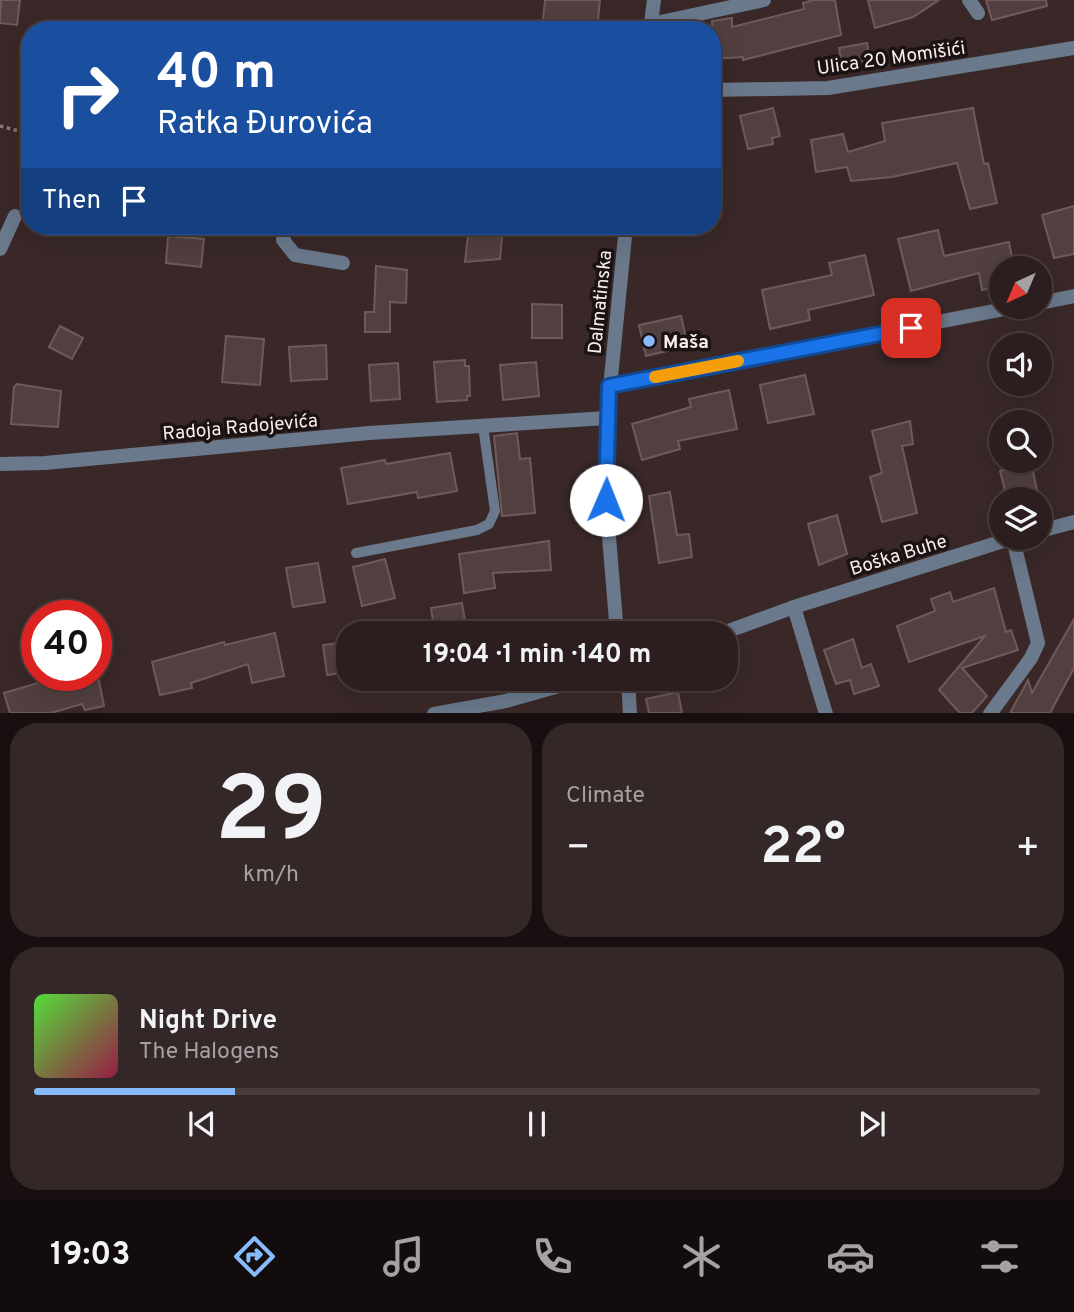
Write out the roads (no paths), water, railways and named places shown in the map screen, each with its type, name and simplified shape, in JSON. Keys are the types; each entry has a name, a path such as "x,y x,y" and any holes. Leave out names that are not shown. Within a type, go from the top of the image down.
{"street":[{"path":"652,21 654,0"},
{"path":"676,21 764,0"},
{"path":"969,0 978,13"},
{"name":"Ulica 20 Momišići","path":"721,90 828,88 1074,48"},
{"path":"0,249 15,216"},
{"path":"284,235 283,240 295,255 343,263"},
{"name":"Dalmatinska","path":"616,621 606,500 607,418 625,235"},
{"path":"1052,301 1074,296"},
{"path":"609,386 989,312"},
{"name":"Radoja Radojevića","path":"0,464 45,463 356,434 607,418"},
{"path":"1052,528 1074,522"},
{"name":"Boška Buhe","path":"738,627 794,607 989,546"},
{"name":"Boška Buhe","path":"990,713 1031,658 1038,643 1018,550"},
{"path":"794,607 826,713"},
{"path":"434,713 506,701 541,691"},
{"path":"629,691 630,713"}],"lane":[{"path":"356,553 477,530 489,524 495,511 483,426"}],"place":[{"name":"Maša","path":"649,341"}]}
